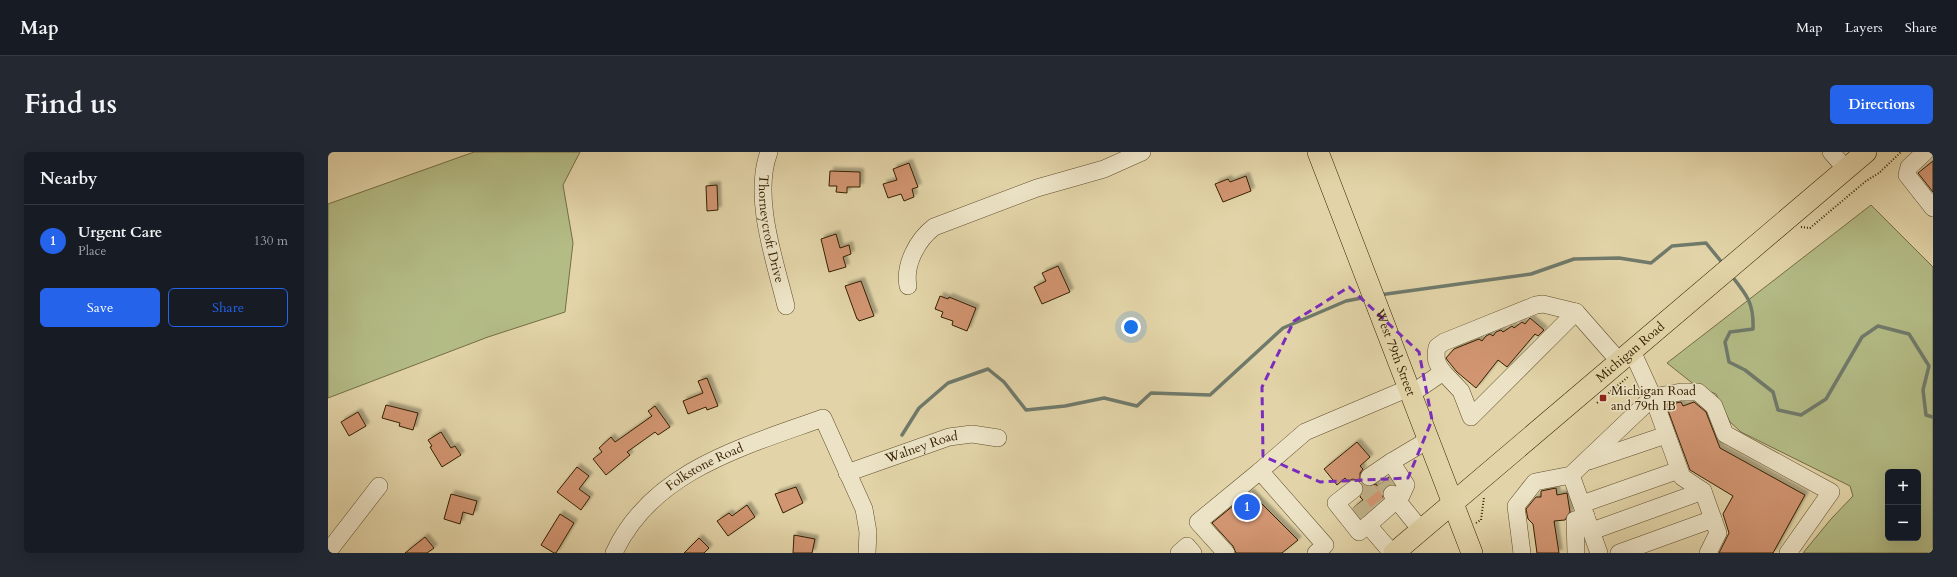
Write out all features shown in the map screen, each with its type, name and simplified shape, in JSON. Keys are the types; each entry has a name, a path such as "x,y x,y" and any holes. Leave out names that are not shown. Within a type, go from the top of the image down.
{"main road":[{"name":"West 79th Street","path":"1318,152 1472,553"},
{"name":"Michigan Road","path":"1393,553 1866,152"}],"street":[{"name":"Thorneycroft Drive","path":"768,152 762,179 763,207 786,306"},
{"path":"908,286 906,276 916,246 923,236 934,227 1037,188 1104,169 1142,152"},
{"path":"1831,152 1846,169"},
{"path":"1925,152 1909,167 1907,175 1933,208"},
{"path":"1576,312 1471,417 1461,391 1436,364 1437,347 1444,342 1536,305 1543,304 1576,312 1626,356 1653,397 1682,477 1703,491 1718,533 1708,553"},
{"path":"1226,553 1198,522 1260,471 1304,432 1410,391 1443,372"},
{"path":"1522,553 1516,506 1534,482 1571,475 1653,397 1681,392 1698,392 1714,406 1725,434 1831,492 1788,553"},
{"name":"Folkstone Road","path":"614,553 627,532 648,506 690,471 727,453 823,418 848,473"},
{"name":"Walney Road","path":"848,473 954,436 972,434 998,438"},
{"path":"1583,463 1666,435"},
{"path":"1393,553 1373,499 1391,462 1428,440"},
{"path":"1373,499 1401,496 1406,485 1391,462"},
{"path":"1586,517 1679,470"},
{"path":"1260,471 1325,545 1316,553"},
{"path":"848,473 862,503 867,521 867,553"},
{"path":"1571,475 1599,553"},
{"path":"328,552 379,486"},
{"path":"1576,553 1575,520 1703,491"},
{"path":"1373,499 1421,530"},
{"path":"1619,553 1713,519"},
{"path":"1179,553 1187,546 1193,553"}],"path":[{"path":"1797,228 1810,228 1866,181 1879,173 1902,152"}],"highlighted area":[{"path":"1349,287 1419,352 1432,420 1408,478 1320,482 1263,456 1262,387 1294,321"}],"green space":[{"path":"474,152 580,152 563,185 573,243 565,312 488,337 328,398 328,204"},
{"path":"1871,205 1933,267 1933,553 1803,553 1831,519 1853,496 1850,486 1741,432 1730,422 1716,394 1696,386 1667,363"}],"building":[{"path":"1933,161 1933,192 1918,173"},
{"path":"909,163 918,187 912,189 914,197 904,201 901,194 888,198 883,184 897,180 893,169"},
{"path":"830,171 860,172 860,187 847,187 847,193 836,192 837,186 829,186"},
{"path":"1246,176 1251,191 1223,202 1215,184 1228,179 1230,182"},
{"path":"717,185 718,210 707,211 706,186"},
{"path":"836,234 840,248 849,245 851,254 843,257 846,267 829,272 821,239"},
{"path":"1058,266 1070,292 1042,304 1034,287 1046,281 1042,273"},
{"path":"861,281 874,316 859,321 845,286"},
{"path":"940,296 948,299 949,297 976,308 967,331 952,325 953,321 941,317 943,312 935,309"},
{"path":"1530,318 1544,330 1538,336 1535,334 1507,367 1498,360 1476,388 1457,372 1446,358 1454,349 1479,339 1482,341 1490,334 1493,336 1496,332 1501,330 1503,332 1512,326 1514,328 1522,322 1525,324"},
{"path":"707,378 718,406 707,410 706,407 688,414 683,401 703,393 698,381"},
{"path":"1681,402 1683,406 1694,402 1706,412 1720,448 1805,495 1773,553 1719,553 1729,533 1723,514 1733,496 1690,470 1666,405"},
{"path":"386,405 418,413 413,430 399,426 400,423 382,418"},
{"path":"655,406 670,427 658,435 655,432 627,452 630,455 606,475 593,459 602,452 599,448 611,437 615,442 652,416 648,411"},
{"path":"358,412 366,426 349,436 341,422"},
{"path":"441,432 451,448 455,446 461,455 442,467 430,447 432,446 428,440"},
{"path":"1357,442 1370,457 1360,466 1363,469 1360,473 1360,482 1353,479 1348,481 1345,478 1337,485 1324,469"},
{"path":"577,467 589,476 579,489 590,497 581,510 557,492"},
{"path":"1389,477 1394,484 1385,486 1383,498 1361,518 1353,508 1363,500 1360,497 1363,492 1363,484 1369,487 1376,484 1378,487"},
{"path":"796,487 803,503 783,513 775,494"},
{"path":"1556,488 1557,495 1567,493 1570,512 1565,520 1554,521 1559,553 1537,553 1533,524 1528,519 1526,509 1536,497 1541,497 1541,491"},
{"path":"1250,492 1298,540 1282,553 1236,553 1233,546 1212,523"},
{"path":"451,494 477,501 473,515 463,512 460,524 444,519"},
{"path":"747,505 755,517 728,536 717,521 729,513 732,516"},
{"path":"560,514 574,523 556,553 554,553 541,545"},
{"path":"794,535 815,539 812,553 793,553"},
{"path":"425,537 434,548 427,553 405,553"},
{"path":"699,538 709,548 704,553 684,553"}],"waterway":[{"path":"1379,295 1531,274 1574,259 1619,258 1651,263 1672,246 1706,243 1724,265"},
{"path":"1731,275 1745,294 1751,306 1753,329 1730,332 1725,342 1729,362 1745,370 1773,392 1778,410 1801,415 1826,399 1862,337 1878,326 1909,334 1929,366 1923,390 1926,415 1933,417"},
{"path":"902,435 919,408 948,383 988,369 1004,382 1026,410 1065,406 1104,398 1137,406 1151,393 1210,395 1283,328 1346,301 1367,297"}],"tunnel":[{"path":"1383,482 1392,494"},
{"path":"1361,483 1379,505"},
{"path":"1358,504 1367,516"}],"place":[{"name":"Michigan Road and 79th IB","path":"1603,398"},
{"name":"Urgent Care","path":"1247,507"}]}
